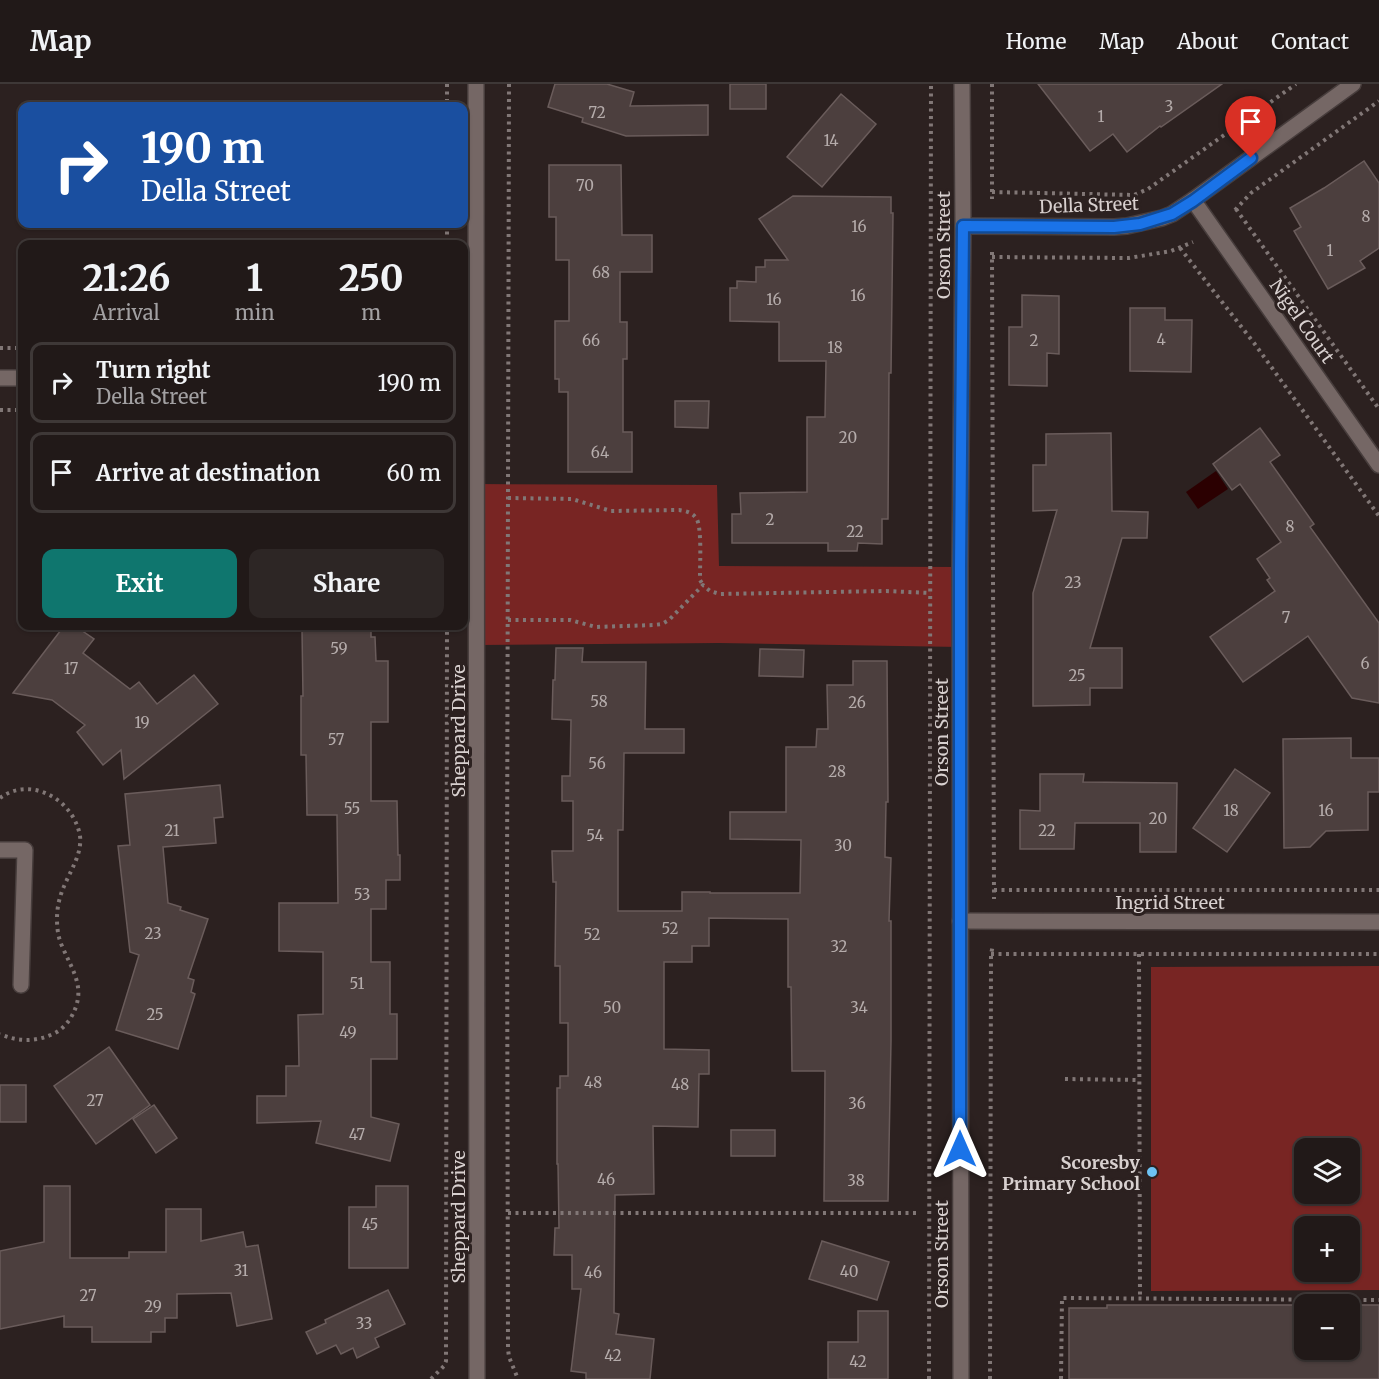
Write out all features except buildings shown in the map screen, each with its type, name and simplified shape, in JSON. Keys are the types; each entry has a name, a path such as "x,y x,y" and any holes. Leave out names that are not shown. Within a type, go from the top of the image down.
{"street":[{"name":"Sheppard Drive","path":"476,84 470,379 477,1379"},
{"name":"Orson Street","path":"960,1379 960,567 963,84"},
{"name":"Della Street","path":"963,226 1114,227 1162,218 1193,201 1353,84"},
{"name":"Nigel Court","path":"1193,201 1379,465"},
{"path":"0,378 18,378"},
{"path":"0,850 25,850 21,985"},
{"name":"Ingrid Street","path":"960,921 1379,922"}],"path":[{"path":"447,84 447,102"},
{"path":"509,84 508,1349 518,1379"},
{"path":"929,1379 931,84"},
{"path":"992,84 993,200"},
{"path":"993,192 1134,195 1140,193 1296,84"},
{"path":"1230,214 1251,193 1379,101"},
{"path":"1236,209 1379,409"},
{"path":"994,902 993,255 1129,258 1180,248 1196,241"},
{"path":"1180,248 1254,343 1379,516"},
{"path":"0,348 18,348"},
{"path":"0,410 18,411"},
{"path":"508,498 572,500 611,511 679,510 694,515 700,525 700,580 710,591 720,594 886,591 931,593"},
{"path":"508,620 570,620 596,627 654,626 669,620 703,585"},
{"path":"431,1379 446,1361 447,630"},
{"path":"0,798 8,792 23,789 39,790 64,805 72,815 80,837 80,848 64,885 57,909 61,945 76,977 78,992 76,1009 66,1024 56,1033 43,1038 11,1039 0,1034"},
{"path":"994,890 1379,890"},
{"path":"990,1379 991,954 993,945"},
{"path":"991,954 1379,954"},
{"path":"1139,954 1140,1299"},
{"path":"1065,1079 1140,1080"},
{"path":"508,1213 918,1213"},
{"path":"1061,1379 1062,1298 1379,1300"}],"shaded area":[{"path":"1216,471 1228,489 1198,509 1186,492"},
{"path":"476,484 717,485 719,566 960,567 960,647 719,643 477,645"},
{"path":"1379,966 1379,1290 1151,1291 1151,967"}],"place":[{"name":"Scoresby Primary School","path":"1152,1172"}],"route":[{"path":"960,1149 960,567 963,226 1114,227 1151,222 1172,214 1193,201 1251,158"}]}
